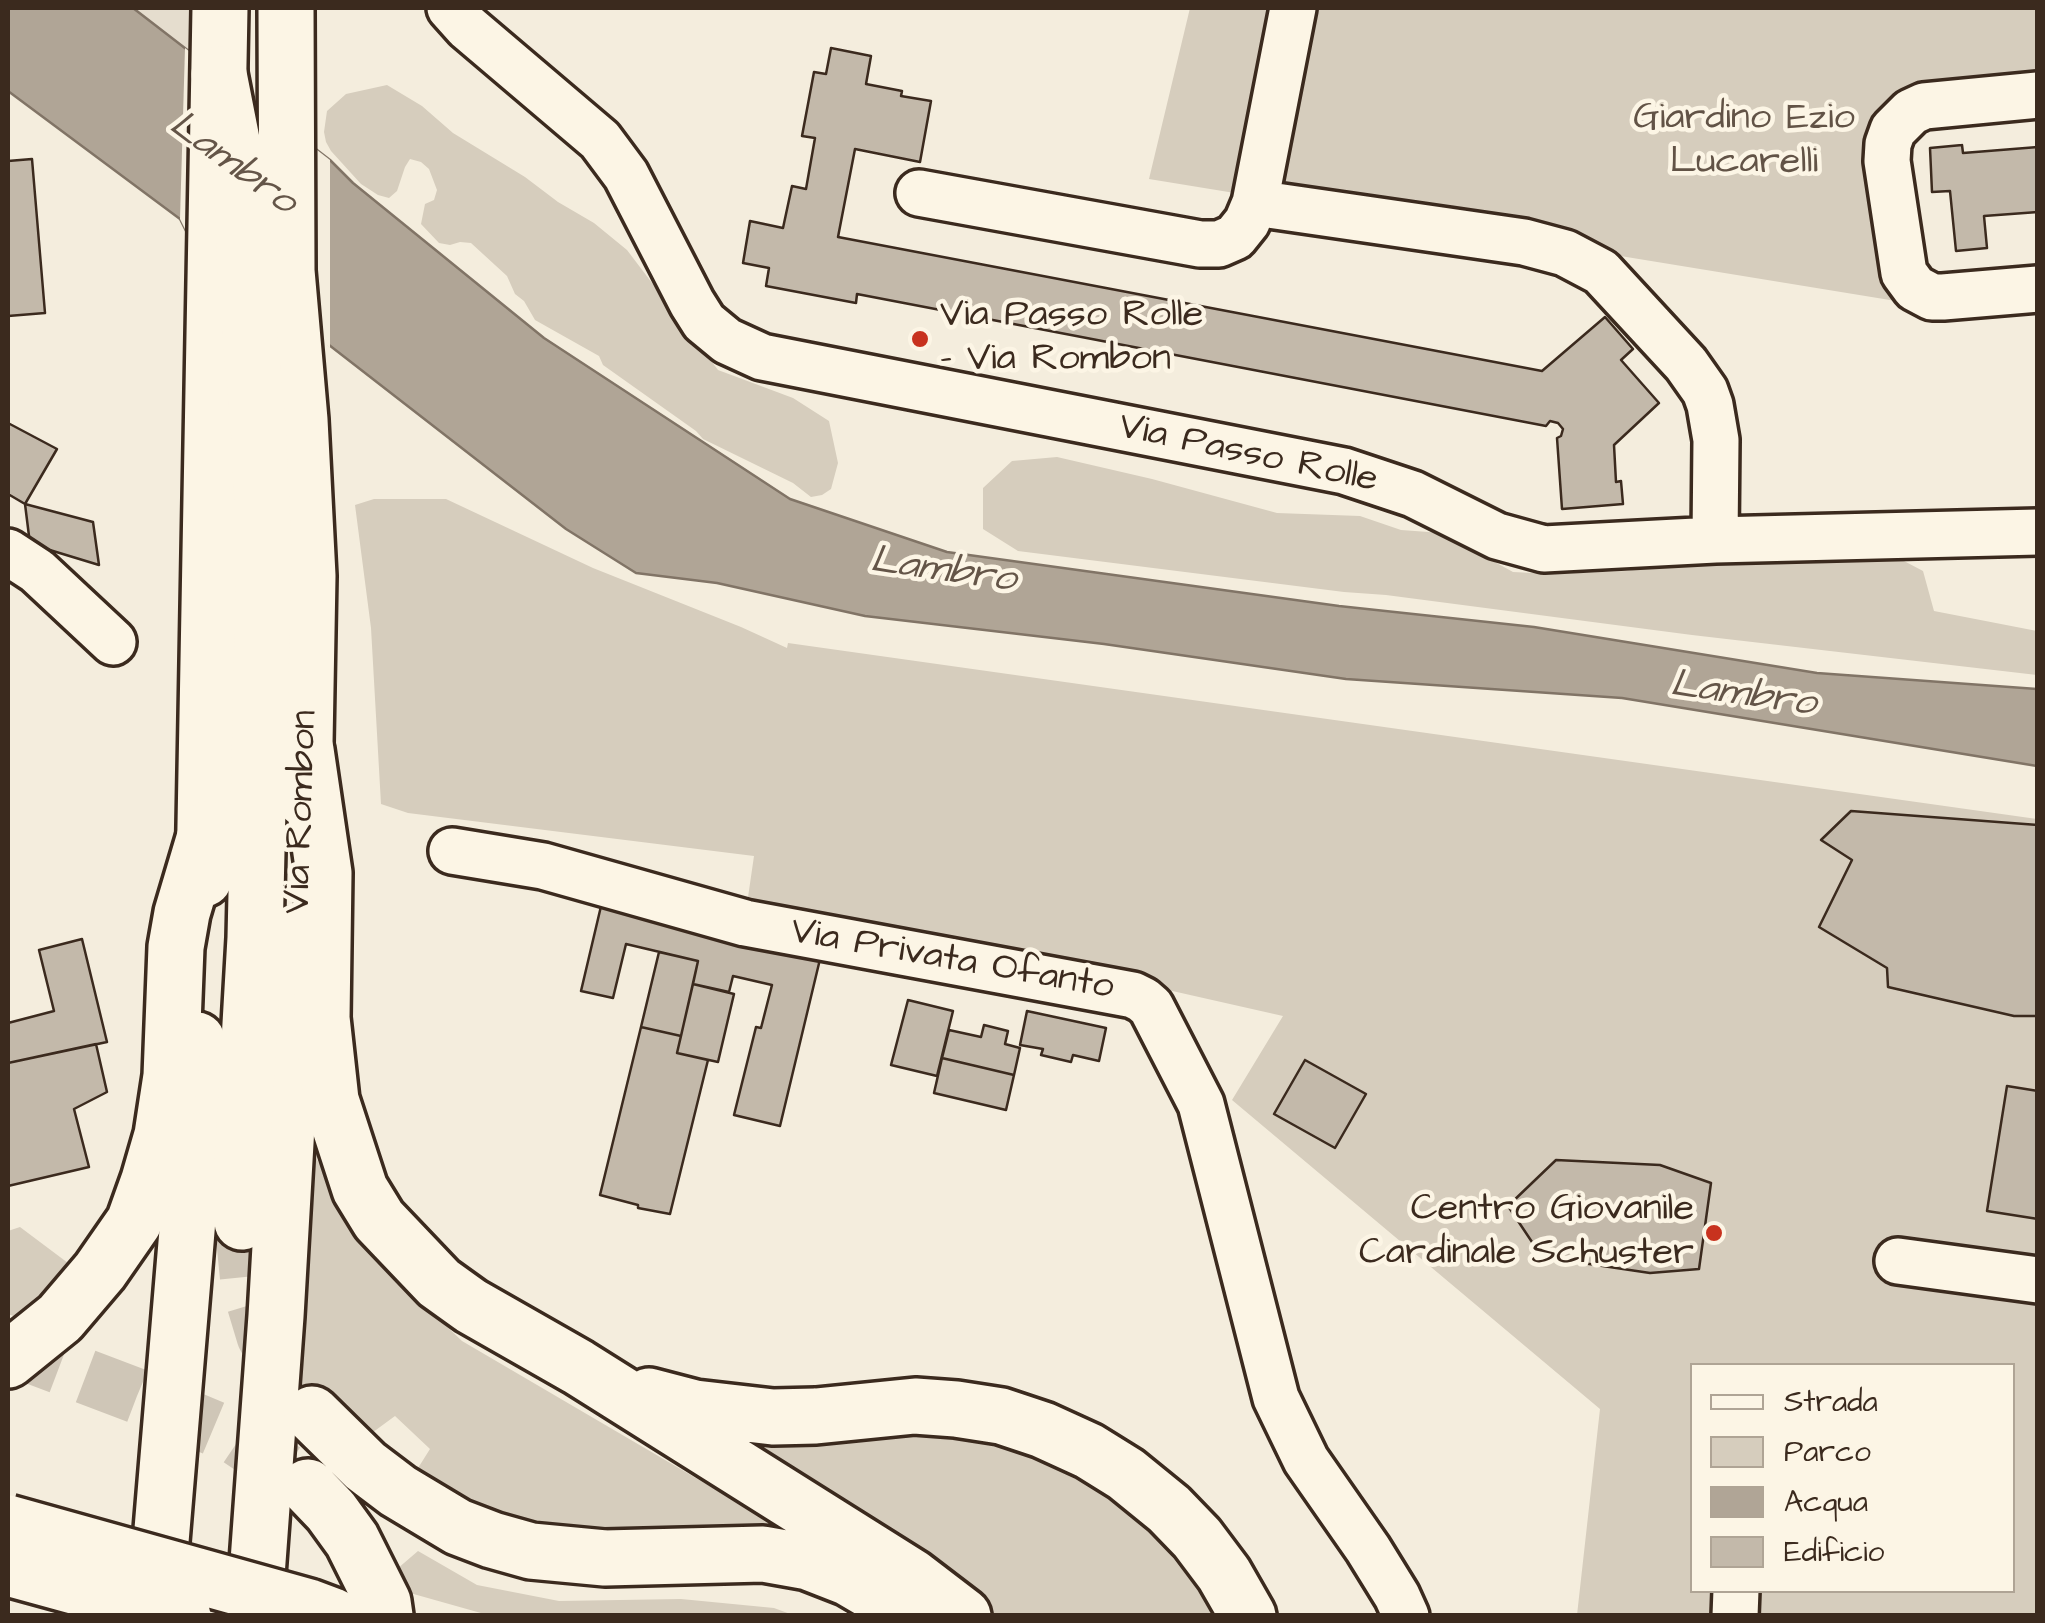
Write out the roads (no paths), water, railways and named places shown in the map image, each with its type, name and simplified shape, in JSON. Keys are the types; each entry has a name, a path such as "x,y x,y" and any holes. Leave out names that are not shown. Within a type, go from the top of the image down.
{"main road":[{"path":"154,1616 188,1219 231,269 242,192 219,74 220,8"},
{"name":"Via Rombon","path":"254,1616 290,1081 306,750 308,576 285,216 286,8"},
{"path":"286,106 302,33 317,8"},
{"path":"231,269 258,424 264,546 255,938 240,1196 242,1222"},
{"path":"306,750 324,873 322,1018 331,1100 360,1189 379,1220 440,1283 471,1306 578,1367 912,1577 963,1616"},
{"path":"8,1360 60,1318 100,1272 134,1222 162,1134 172,1076 176,947 207,829"},
{"path":"578,1367 644,1395 736,1414 816,1416 915,1406 1001,1416 1043,1430 1102,1459 1170,1509 1224,1574 1248,1616"},
{"path":"312,1414 365,1466 398,1491 458,1527 492,1540 531,1551 605,1558 764,1554 808,1562 849,1578 884,1596 910,1616"},
{"path":"308,1487 352,1540 383,1602 385,1616"},
{"path":"8,1523 333,1616"},
{"path":"8,1568 183,1616"}],"street":[{"name":"Via Passo Rolle","path":"416,8 453,42 474,29 600,140 619,163 704,322 726,341 762,357 1344,471 1430,501 1483,530 1544,549 1716,540 2038,532"},
{"path":"919,192 1200,244 1219,244 1236,237 1255,203 1293,8"},
{"path":"2038,95 1924,106 1892,130 1888,161 1904,273 1915,288 1932,297 2038,289"},
{"path":"1255,203 1524,242 1565,252 1601,272 1686,364 1710,404 1716,440 1716,540"},
{"path":"8,552 37,571 113,642"},
{"name":"Via Privata Ofanto","path":"452,851 542,866 745,923 1133,994 1143,1000 1151,1007 1202,1104 1276,1398 1306,1460 1368,1549 1406,1616"},
{"path":"1898,1261 2038,1280"}],"water":[{"name":"Lambro","path":"8,8 133,8 330,160 544,338 790,499 947,552 1339,606 1534,627 1817,673 2037,689 2037,766 1622,698 1346,679 1104,644 865,616 717,583 636,573 566,529 217,258 187,233 180,219 8,91"}],"tunnel":[{"path":"242,1222 248,1283 264,1336 276,1358"},
{"path":"8,1347 237,1438 302,1482"}],"place":[{"name":"Via Passo Rolle - Via Rombon","path":"920,339"},
{"name":"Centro Giovanile Cardinale Schuster","path":"1714,1233"}],"park label":[{"name":"Giardino Ezio Lucarelli","path":"1744,142"}]}
